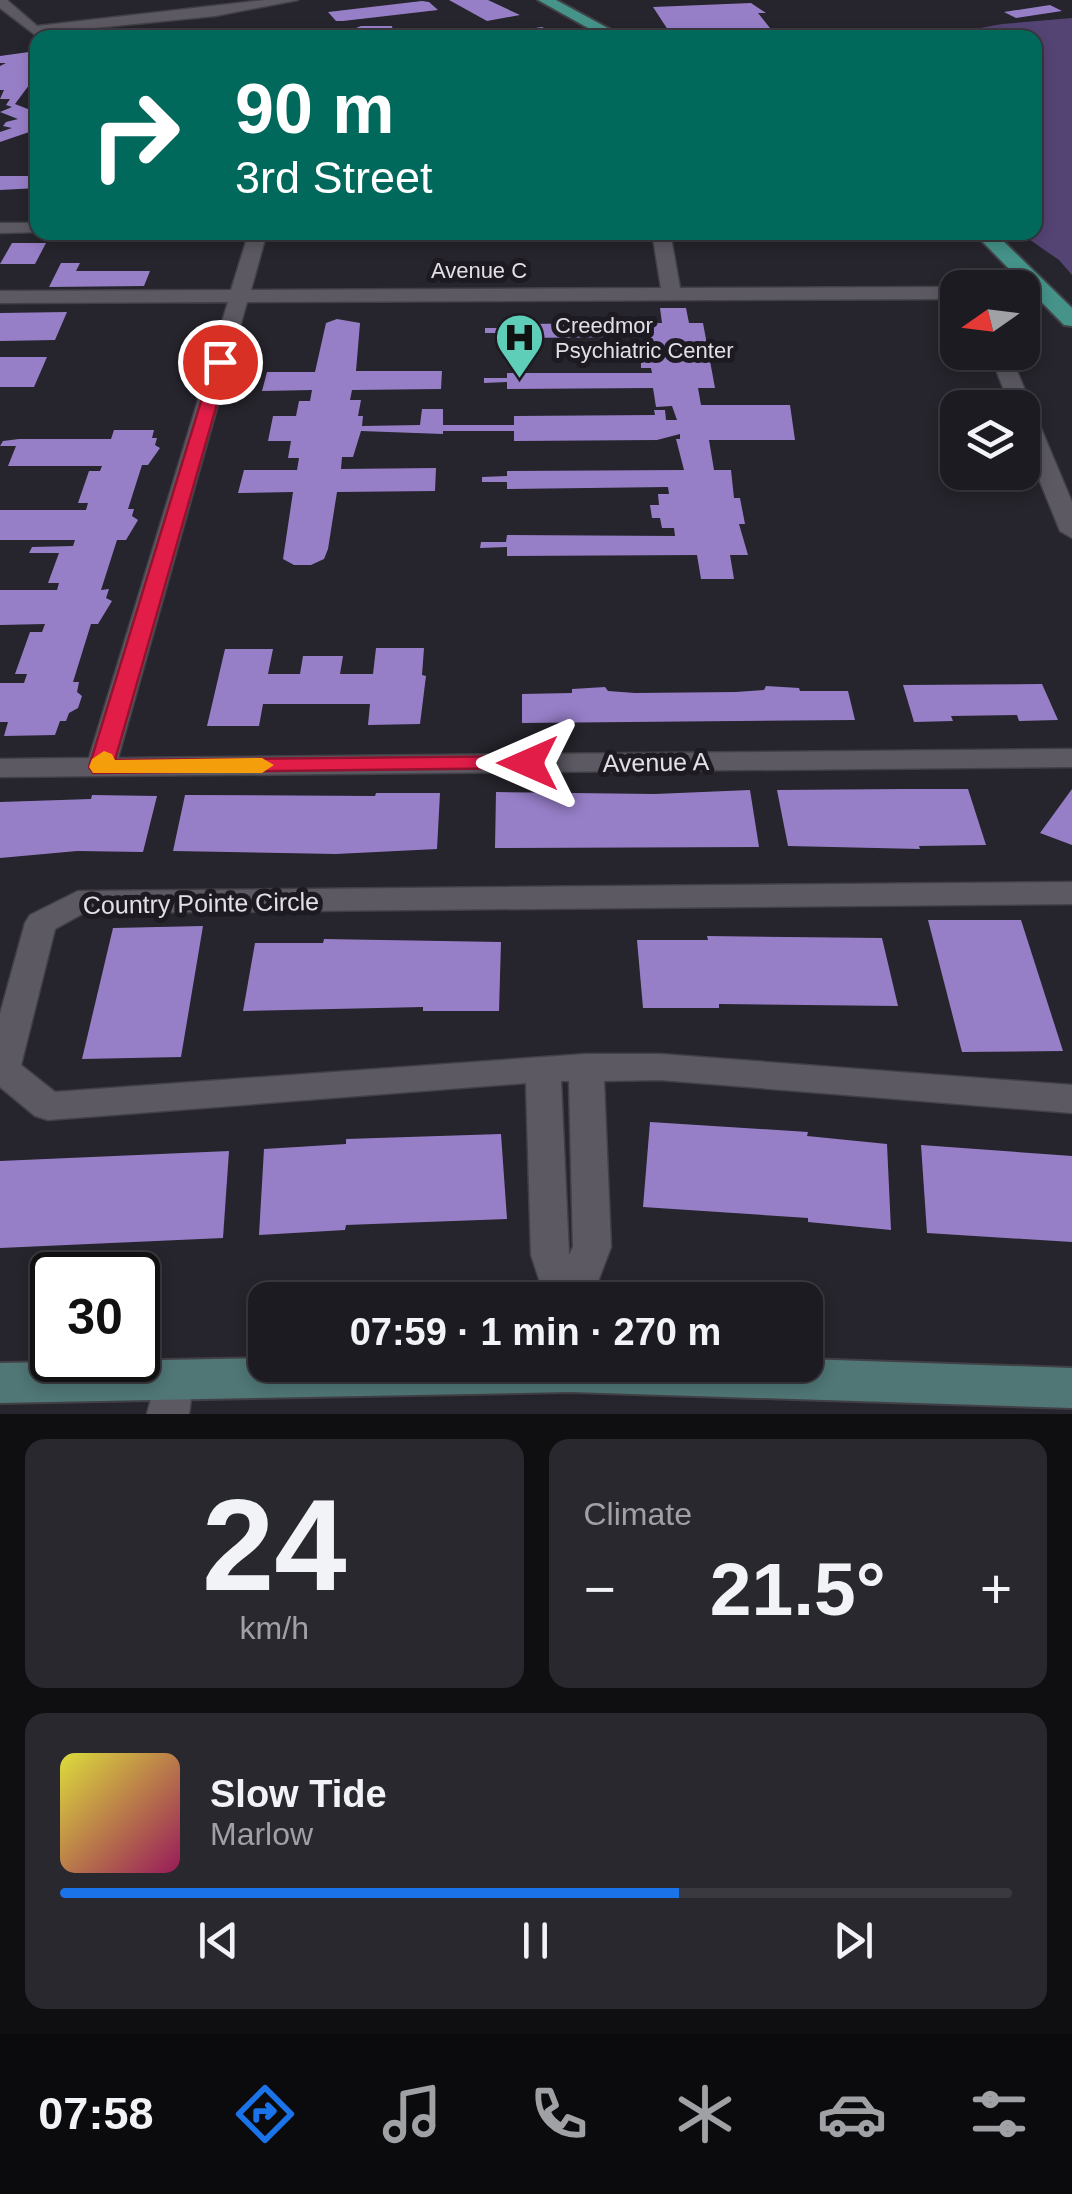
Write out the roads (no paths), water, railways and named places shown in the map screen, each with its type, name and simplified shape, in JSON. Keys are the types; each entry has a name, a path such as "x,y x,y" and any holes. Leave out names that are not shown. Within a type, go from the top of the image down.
{"main road":[{"path":"544,0 603,30"},
{"path":"991,240 1072,320"},
{"path":"823,1378 1072,1388"},
{"path":"0,1383 171,1396 370,1382"}],"street":[{"path":"0,1 34,30 215,12 291,0"},
{"path":"0,228 30,228"},
{"path":"101,767 256,240"},
{"path":"662,240 671,294"},
{"path":"1040,292 1047,292"},
{"name":"Avenue C","path":"0,297 940,293"},
{"path":"1040,452 1072,531"},
{"name":"Avenue A","path":"0,768 1072,758"},
{"name":"Country Pointe Circle","path":"1072,893 78,902 41,923 2,1069 48,1106 543,1068 660,1066 1072,1099"},
{"path":"576,1282 592,1247 586,1067"},
{"path":"543,1068 550,1256 561,1282"}],"place":[{"name":"Creedmor Psychiatric Center","path":"520,380"}]}
